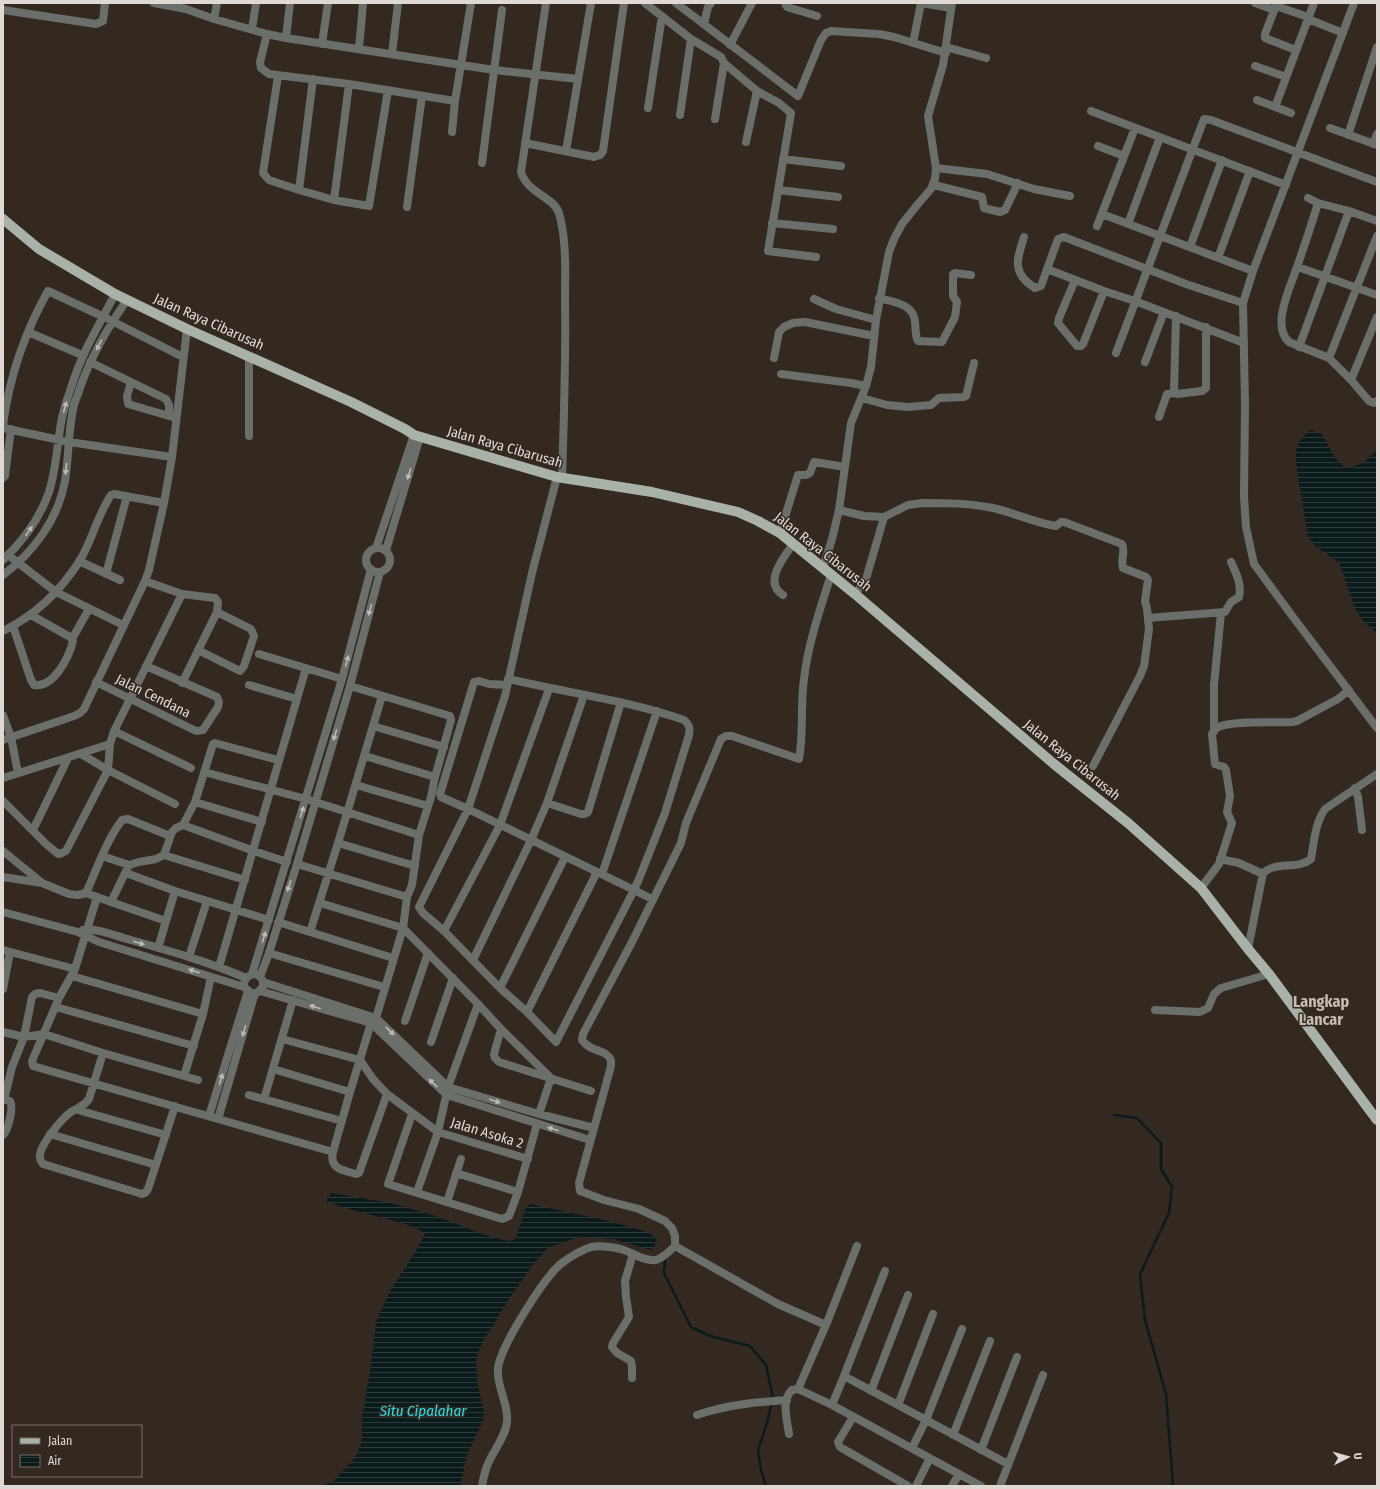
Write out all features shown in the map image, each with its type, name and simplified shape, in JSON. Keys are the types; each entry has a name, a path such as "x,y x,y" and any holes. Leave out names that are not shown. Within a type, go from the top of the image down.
{"main road":[{"name":"Jalan Raya Cibarusah","path":"3,219 39,249 115,294 187,329 351,402 405,428 417,436 560,478 652,492 738,512 754,518 780,533 855,594 1054,764 1128,823 1201,888 1269,974 1377,1120"}],"street":[{"path":"3,10 96,24 102,21 105,3"},
{"path":"154,3 186,9 214,19 286,38 535,76 578,79"},
{"path":"214,19 217,3"},
{"path":"252,29 256,3"},
{"path":"286,38 290,3"},
{"path":"322,44 328,3"},
{"path":"359,49 363,3"},
{"path":"392,54 398,3"},
{"path":"452,132 455,101 471,3"},
{"path":"546,3 526,144 520,172 529,187 552,204 558,211 564,236 566,341 560,478 534,566 507,682 505,696 468,809 419,906 423,913 444,931 556,1042 634,890 639,879 665,812 689,736 690,728 688,723 684,720 657,711 621,702 549,689 507,682 489,684 479,681 474,682 440,794 442,798 468,809 564,857 599,873 634,890 652,899"},
{"path":"566,151 591,3"},
{"path":"526,144 594,157 600,155 603,151 624,3"},
{"path":"645,3 691,39 721,57 724,63 757,90 779,103 791,113 768,251 816,257"},
{"path":"676,3 798,96 821,40 826,33 831,31 879,34 913,43 986,58"},
{"path":"704,24 708,7 711,3"},
{"path":"730,45 752,3"},
{"path":"785,3 787,7 817,16"},
{"path":"676,1246 672,1228 665,1221 639,1209 604,1200 580,1191 579,1183 611,1066 611,1060 606,1053 585,1044 582,1040 583,1034 632,942 680,843 686,823 721,740 726,736 732,736 799,759 802,745 801,703 804,677 839,510 851,423 862,398 871,367 876,320 889,252 902,224 934,185 936,168 928,116 944,65 952,6 921,3 913,43"},
{"path":"1255,3 1275,6 1343,33"},
{"path":"1275,107 1314,3"},
{"path":"1354,3 1253,271 1243,303 1244,496 1246,527 1254,564 1377,728"},
{"path":"1275,6 1265,38 1296,50"},
{"path":"482,163 502,10"},
{"path":"648,108 662,16"},
{"path":"267,34 260,62 261,68 264,72 278,76 349,84 455,101"},
{"path":"680,115 691,39"},
{"path":"1348,135 1377,47"},
{"path":"715,119 724,63"},
{"path":"1255,66 1286,77"},
{"path":"278,76 262,173 269,180 299,190 334,200 369,206 388,90"},
{"path":"299,190 313,79"},
{"path":"334,200 349,84"},
{"path":"746,142 757,90"},
{"path":"407,207 422,96"},
{"path":"1257,100 1291,113"},
{"path":"1091,111 1286,185"},
{"path":"1116,353 1204,119 1211,120 1377,182"},
{"path":"1097,226 1135,128"},
{"path":"1330,128 1375,144 1377,134"},
{"path":"1128,224 1160,137"},
{"path":"1098,146 1124,156"},
{"path":"783,159 841,166"},
{"path":"1190,247 1222,160"},
{"path":"936,168 987,174 1034,189 1070,196"},
{"path":"1218,258 1250,171"},
{"path":"934,185 982,197 984,199 984,208 1000,212 1005,210 1018,183"},
{"path":"778,190 838,196"},
{"path":"1308,198 1318,203 1377,221"},
{"path":"1318,203 1298,267 1290,283 1282,317 1282,332 1289,342 1328,358 1352,380 1369,401 1374,403 1377,401"},
{"path":"1299,347 1348,211"},
{"path":"1102,214 1253,271"},
{"path":"772,223 833,229"},
{"path":"1328,358 1377,236"},
{"path":"1024,237 1017,266 1020,274 1035,288 1041,286 1058,239 1064,237 1147,269 1243,303"},
{"path":"1298,267 1377,296"},
{"path":"1047,269 1206,327 1244,343"},
{"path":"880,298 906,306 913,311 915,317 916,337 918,341 940,343 943,341 952,322 958,302 953,296 953,274 971,274"},
{"path":"1075,280 1058,323 1077,346 1081,346 1083,344 1104,291"},
{"path":"3,425 9,395 28,332 48,291 104,317 183,357"},
{"path":"115,294 82,356 65,410 53,476 46,499 26,535 6,557 18,563 56,592 123,625"},
{"path":"814,299 836,309 876,320"},
{"path":"3,575 18,563 46,531 54,516 65,481 74,405 90,362 112,321 127,300"},
{"path":"1145,362 1164,312"},
{"path":"1175,393 1176,316"},
{"path":"1352,380 1377,317"},
{"path":"774,358 779,332 784,327 793,323 805,322 874,336"},
{"path":"1160,417 1167,394 1202,391 1206,388 1206,327"},
{"path":"7,739 80,713 84,709 145,581 149,570 164,503 172,457 173,417 187,329"},
{"path":"28,332 82,356"},
{"path":"249,436 250,356"},
{"path":"90,362 166,399 173,417"},
{"path":"862,398 887,405 908,407 931,405 939,398 964,397 966,396 974,363"},
{"path":"781,374 866,386"},
{"path":"131,382 127,396 128,404 173,417"},
{"path":"3,478 5,476 7,429 69,442 172,457"},
{"path":"376,548 417,436"},
{"path":"386,550 376,548 370,551 366,557 367,564 371,569 380,572 389,566 390,560 386,550 417,436"},
{"path":"780,533 798,475 806,475 810,473 814,462 845,467"},
{"path":"3,631 31,615 56,592 79,561 111,495 114,494 164,503"},
{"path":"106,574 127,496"},
{"path":"839,510 869,516 884,517 908,505 915,504 952,504 992,508 1056,526 1063,522 1122,544 1124,550 1122,563 1123,568 1146,577 1148,580 1144,595 1149,629 1142,670 1092,766"},
{"path":"855,594 866,579 884,517"},
{"path":"783,595 777,592 774,581 776,571 793,544"},
{"path":"79,561 120,580"},
{"path":"1148,618 1225,612 1232,602 1240,597 1238,578 1231,562"},
{"path":"256,978 269,920 342,679 371,569"},
{"path":"252,991 244,982 256,978 269,953 350,686 380,572"},
{"path":"145,581 182,594 215,598 218,602 217,612 182,683 146,666"},
{"path":"3,801 58,854 66,851 108,770 110,744 114,731 182,594"},
{"path":"13,626 30,680 34,685 43,684 54,678 58,673 72,648 72,639 89,609"},
{"path":"198,650 240,671 244,666 254,636 253,632 251,629 217,612"},
{"path":"1201,888 1219,864 1232,823 1227,812 1230,796 1226,770 1224,767 1215,764 1212,734 1214,731 1214,685 1221,613"},
{"path":"31,615 72,639"},
{"path":"259,654 342,679"},
{"path":"220,966 254,851 278,760 306,668"},
{"name":"Jalan Cendana","path":"96,682 196,731 203,730 218,707 219,702 217,698 182,683"},
{"path":"249,685 297,699"},
{"path":"350,686 450,716 452,720 416,848 412,885 407,897 403,928 360,1060 333,1152 331,1160 337,1167 356,1174 359,1173 387,1094"},
{"path":"444,931 500,825 549,689"},
{"path":"1214,731 1223,726 1236,724 1297,721 1338,699 1349,690"},
{"path":"473,960 531,840 546,803 584,695"},
{"path":"310,932 365,756 382,696"},
{"path":"546,803 581,814 588,812 621,702"},
{"path":"527,1012 599,873 657,711"},
{"path":"3,715 7,739 18,773"},
{"path":"373,726 444,747"},
{"path":"114,731 191,768"},
{"path":"111,902 127,869 139,862 156,860 164,855 170,836 176,828 183,825 195,802 211,746 215,743 278,760"},
{"path":"3,778 110,744"},
{"path":"81,754 108,770 175,804"},
{"path":"365,756 435,777"},
{"path":"33,830 68,758"},
{"path":"204,772 306,799 419,836"},
{"path":"1248,949 1263,874 1268,869 1301,864 1310,859 1321,815 1325,810 1355,788 1377,774"},
{"path":"356,785 428,806"},
{"path":"1355,788 1358,797 1362,830"},
{"path":"195,802 262,822"},
{"path":"86,892 102,856 122,820 128,819 170,836"},
{"path":"183,825 287,862"},
{"path":"338,843 415,866"},
{"path":"3,851 42,883"},
{"path":"164,855 245,880"},
{"path":"102,856 176,891 236,911 269,920"},
{"path":"500,988 564,857"},
{"path":"1220,859 1239,863 1263,874"},
{"path":"297,864 407,897"},
{"path":"3,877 42,883 69,894 78,895 86,892 166,921"},
{"path":"158,948 176,891"},
{"path":"97,897 83,932 74,972 59,998 32,1061 33,1066 94,1082 333,1152"},
{"path":"188,957 206,901"},
{"path":"320,903 403,928 551,1078"},
{"path":"3,912 83,932 158,948 220,966 373,1021 448,1091 537,1124 590,1140"},
{"path":"278,922 393,958"},
{"path":"83,932 99,942 211,976 252,991 373,1021"},
{"path":"3,989 7,951 203,1014"},
{"path":"269,953 384,987"},
{"path":"405,1021 428,953"},
{"path":"1155,1010 1200,1012 1208,1008 1214,994 1221,988 1269,974"},
{"path":"184,1076 203,1014 211,976"},
{"path":"252,991 263,987 256,978"},
{"path":"431,1042 453,978"},
{"path":"209,1116 252,991"},
{"path":"218,1119 252,991"},
{"path":"3,1135 7,1128 12,1106 10,1101 4,1099 12,1067 24,1037 32,997 35,994 40,993 59,998"},
{"path":"264,1099 293,1000"},
{"path":"417,1192 438,1132 448,1091 478,1004"},
{"path":"56,1007 194,1046"},
{"path":"501,1029 494,1054 495,1058 499,1062 591,1091"},
{"path":"3,1032 24,1037 44,1034 103,1053 198,1080"},
{"path":"282,1039 360,1060"},
{"path":"103,1053 89,1099 85,1105 78,1110 71,1112 50,1134 43,1144 40,1154 40,1159 43,1164 142,1194 145,1193 148,1189 166,1135 174,1106"},
{"name":"Jalan Asoka 2","path":"360,1060 373,1079 387,1094 438,1132 528,1160"},
{"path":"3,1065 12,1067"},
{"path":"272,1069 350,1092"},
{"path":"539,1114 551,1078"},
{"path":"448,1091 594,1128"},
{"path":"249,1095 342,1121"},
{"path":"78,1110 166,1135"},
{"path":"412,1114 388,1183 502,1219 508,1216 518,1192 537,1124"},
{"path":"50,1134 156,1165"},
{"path":"447,1202 461,1159"},
{"path":"456,1173 518,1192"},
{"path":"482,1486 488,1465 505,1432 507,1420 506,1408 498,1380 498,1366 504,1350 543,1284 562,1263 592,1247 606,1246 651,1260 657,1260 676,1246"},
{"path":"676,1246 778,1304 826,1325"},
{"path":"798,1389 826,1325 857,1246"},
{"path":"632,1378 631,1360 617,1353 612,1347 629,1317 625,1281 633,1254"},
{"path":"832,1405 885,1271"},
{"path":"871,1390 908,1295"},
{"path":"898,1405 934,1314"},
{"path":"912,1448 926,1420 962,1329"},
{"path":"953,1435 990,1341"},
{"path":"981,1450 1017,1357"},
{"path":"1000,1486 1043,1375"},
{"path":"844,1376 1008,1464"},
{"path":"789,1434 786,1400 790,1392 795,1388 832,1405 981,1486"},
{"path":"697,1414 724,1407 786,1400"},
{"path":"853,1417 838,1442 840,1447 908,1486"},
{"path":"916,1486 930,1458"},
{"path":"952,1486 959,1474"}],"water":[{"path":"1310,430 1322,434 1335,458 1345,468 1356,466 1364,462 1377,448 1377,633 1365,623 1356,611 1339,562 1316,547 1308,537 1296,464 1296,451 1301,439"},
{"name":"Situ Cipalahar","path":"331,1193 391,1203 436,1216 482,1234 508,1241 516,1238 526,1207 530,1204 609,1221 647,1232 655,1238 657,1242 651,1250 613,1239 578,1237 548,1248 532,1266 484,1339 477,1355 476,1363 478,1386 484,1412 483,1421 467,1455 460,1486 321,1486 333,1482 354,1459 360,1447 362,1438 362,1418 370,1372 376,1322 389,1293 425,1234 420,1230 403,1223 326,1201"}],"waterway":[{"path":"1114,1115 1137,1118 1161,1143 1161,1169 1172,1187 1169,1213 1140,1274 1145,1320 1166,1394 1173,1486"},
{"path":"665,1260 664,1273 691,1327 710,1336 750,1346 766,1365 773,1398 758,1450 761,1470 766,1486"}],"district":[{"name":"Langkap Lancar","path":"1321,1010"}]}
